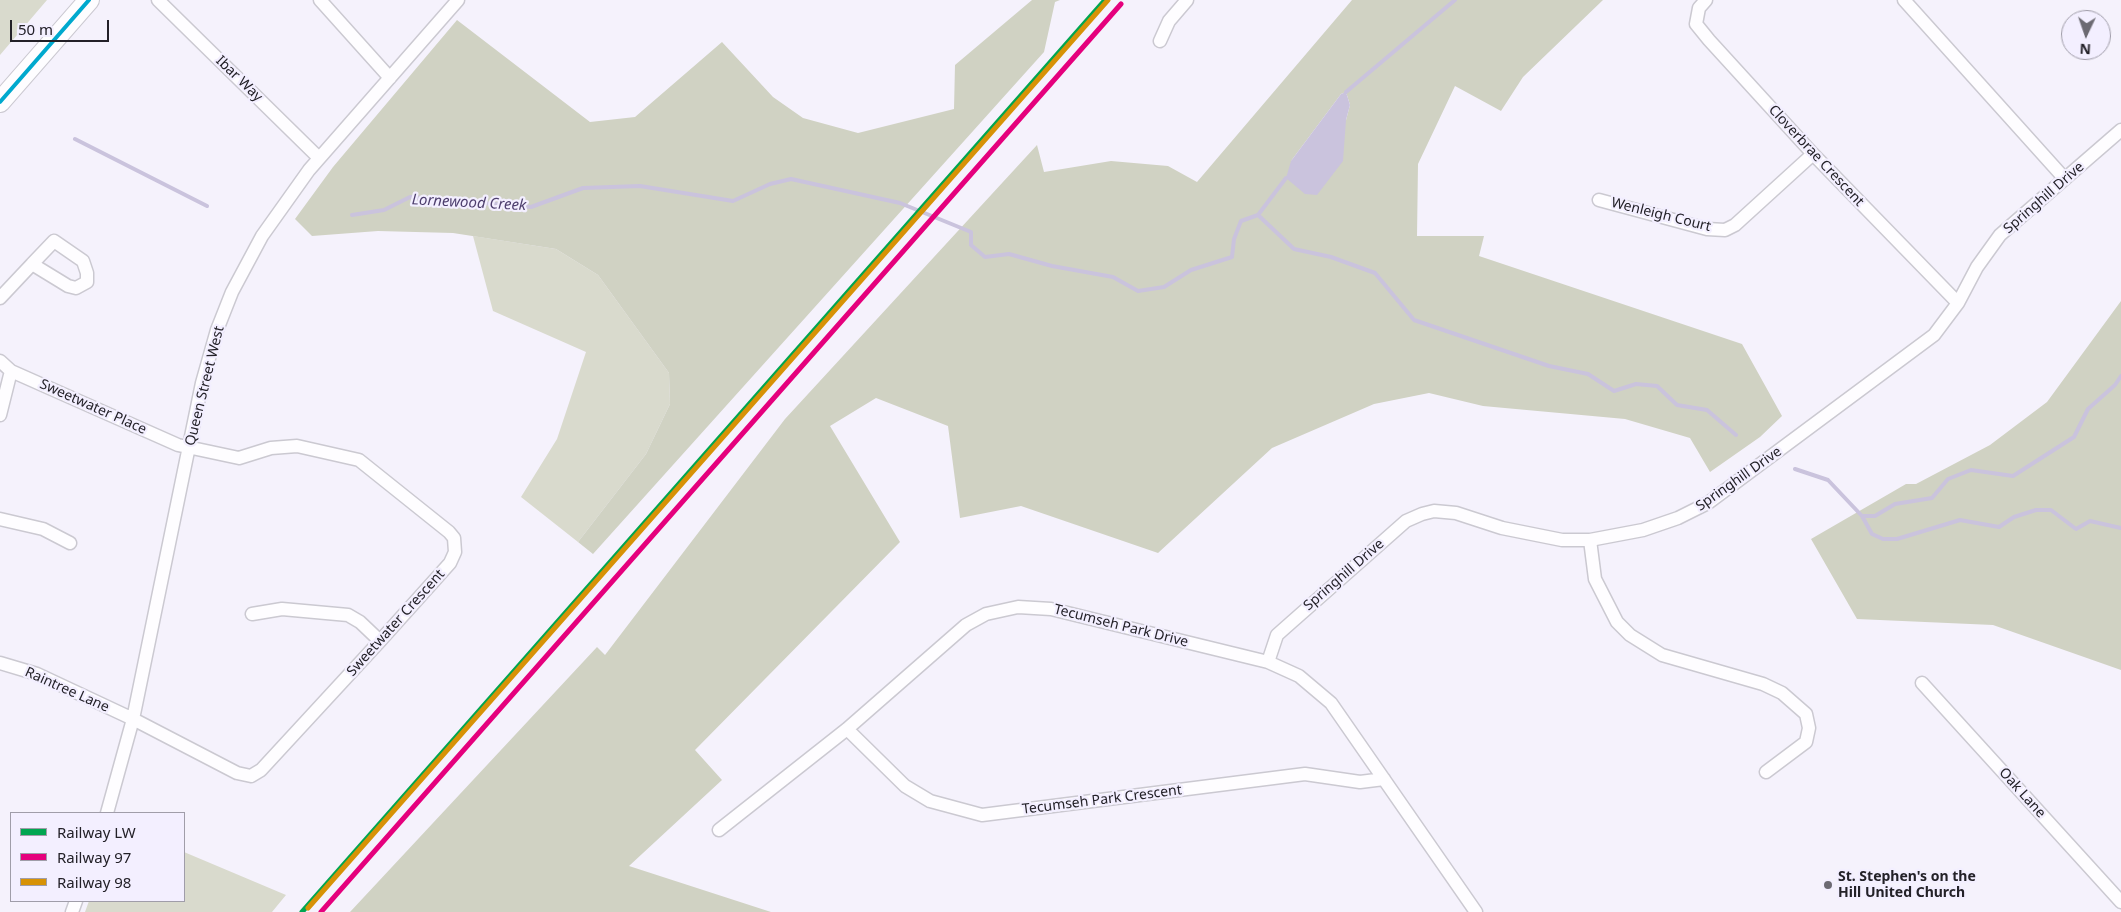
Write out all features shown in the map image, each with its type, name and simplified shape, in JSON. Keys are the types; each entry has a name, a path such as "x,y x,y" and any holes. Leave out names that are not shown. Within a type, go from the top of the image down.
{"main road":[{"path":"0,102 89,0"}],"street":[{"name":"Ibar Way","path":"158,0 319,158"},
{"path":"320,0 390,78"},
{"name":"Queen Street West","path":"107,812 133,719 210,354 232,292 262,236 319,158 458,0"},
{"path":"1160,41 1169,21 1187,0"},
{"name":"Cloverbrae Crescent","path":"1706,0 1699,8 1696,24 1813,154 1958,303"},
{"path":"1904,0 2065,179"},
{"name":"Springhill Drive","path":"1268,662 1277,635 1406,521 1422,514 1434,511 1456,513 1502,528 1562,540 1590,540 1643,530 1678,518 1708,503 1920,348 1934,335 1958,303 1977,267 2000,235 2121,130"},
{"name":"Wenleigh Court","path":"1599,200 1708,229 1725,230 1735,225 1813,154"},
{"path":"0,298 32,264"},
{"name":"Sweetwater Place","path":"0,361 11,371 178,445 189,447"},
{"path":"0,415 11,371"},
{"name":"Sweetwater Crescent","path":"133,719 237,773 250,776 261,770 380,641 450,563 455,552 454,538 449,532 359,460 297,446 271,448 239,458 189,447"},
{"path":"0,518 43,529 70,543"},
{"path":"1590,540 1595,579 1618,622 1630,635 1662,655 1763,684 1782,693 1806,714 1809,728 1806,742 1766,772"},
{"name":"Tecumseh Park Drive","path":"719,830 847,729 966,624 986,614 1018,606 1051,609 1268,662 1299,676 1331,703 1476,912"},
{"path":"252,614 282,609 348,615 360,622 380,641"},
{"name":"Raintree Lane","path":"0,663 37,674 133,719"},
{"name":"Oak Lane","path":"1922,683 2121,902"},
{"name":"Tecumseh Park Crescent","path":"847,729 905,786 930,801 982,815 1305,774 1360,782 1384,779"}],"shaded area":[{"path":"0,0 47,0 0,55"},
{"path":"1032,0 1060,0 1055,2 1044,52 593,554 578,542 646,454 670,404 669,373 598,275 556,249 453,233 378,231 312,236 295,219 333,167 457,20 590,122 635,117 722,42 773,97 803,118 858,133 954,109 955,65"},
{"path":"1352,0 1603,0 1523,77 1501,111 1455,86 1418,164 1417,236 1484,236 1479,256 1742,344 1782,416 1760,437 1710,472 1690,438 1625,419 1483,406 1429,393 1374,404 1272,448 1158,553 1021,506 960,518 948,426 876,398 830,426 900,542 695,750 722,780 629,866 771,912 350,912 597,647 605,655 785,419 1037,145 1044,172 1111,161 1168,166 1197,182","holes":["1346,92 1350,105 1346,120 1291,161 1341,94"]},
{"path":"1346,92 1350,105 1346,120 1343,161 1317,195 1305,194 1286,178 1291,161 1341,94"},
{"path":"473,236 556,249 598,275 669,373 670,404 646,454 578,542 521,497 557,439 586,352 493,311"},
{"path":"2121,301 2121,670 1993,625 1857,619 1811,539 1906,484 1916,484 1990,445 2047,402"},
{"path":"185,852 286,895 272,912 85,912 89,902 185,902"}],"waterway":[{"name":"Lornewood Creek","path":"1346,92 1455,0"},
{"name":"Lornewood Creek","path":"75,139 207,206"},
{"name":"Lornewood Creek","path":"1258,215 1286,178"},
{"path":"352,215 384,210 410,197 531,207 583,188 640,186 733,201 770,184 791,179 900,203 971,232 971,245 985,257 1009,254 1052,266 1113,277 1138,291 1164,287 1191,270 1232,257 1234,239 1241,221 1258,215 1294,249 1331,257 1375,273 1414,320 1549,366 1588,374 1614,391 1636,384 1657,386 1677,405 1707,410 1736,435"},
{"path":"1795,469 1828,480 1862,516 1875,516 1895,504 1932,498 1948,479 1971,470 2013,476 2074,437 2088,409 2115,385 2121,376"},
{"path":"1862,516 1872,534 1883,539 1897,539 1960,520 1999,527 2014,517 2036,510 2051,510 2076,529 2090,521 2121,528"}],"rail line":[{"name":"LW","path":"302,912 1105,0"},
{"name":"98","path":"308,908 1108,0"},
{"name":"97","path":"321,912 1121,4"}],"transit line":[{"path":"0,102 89,0"}],"place":[{"name":"St. Stephen's on the Hill United Church","path":"1828,885"}]}
